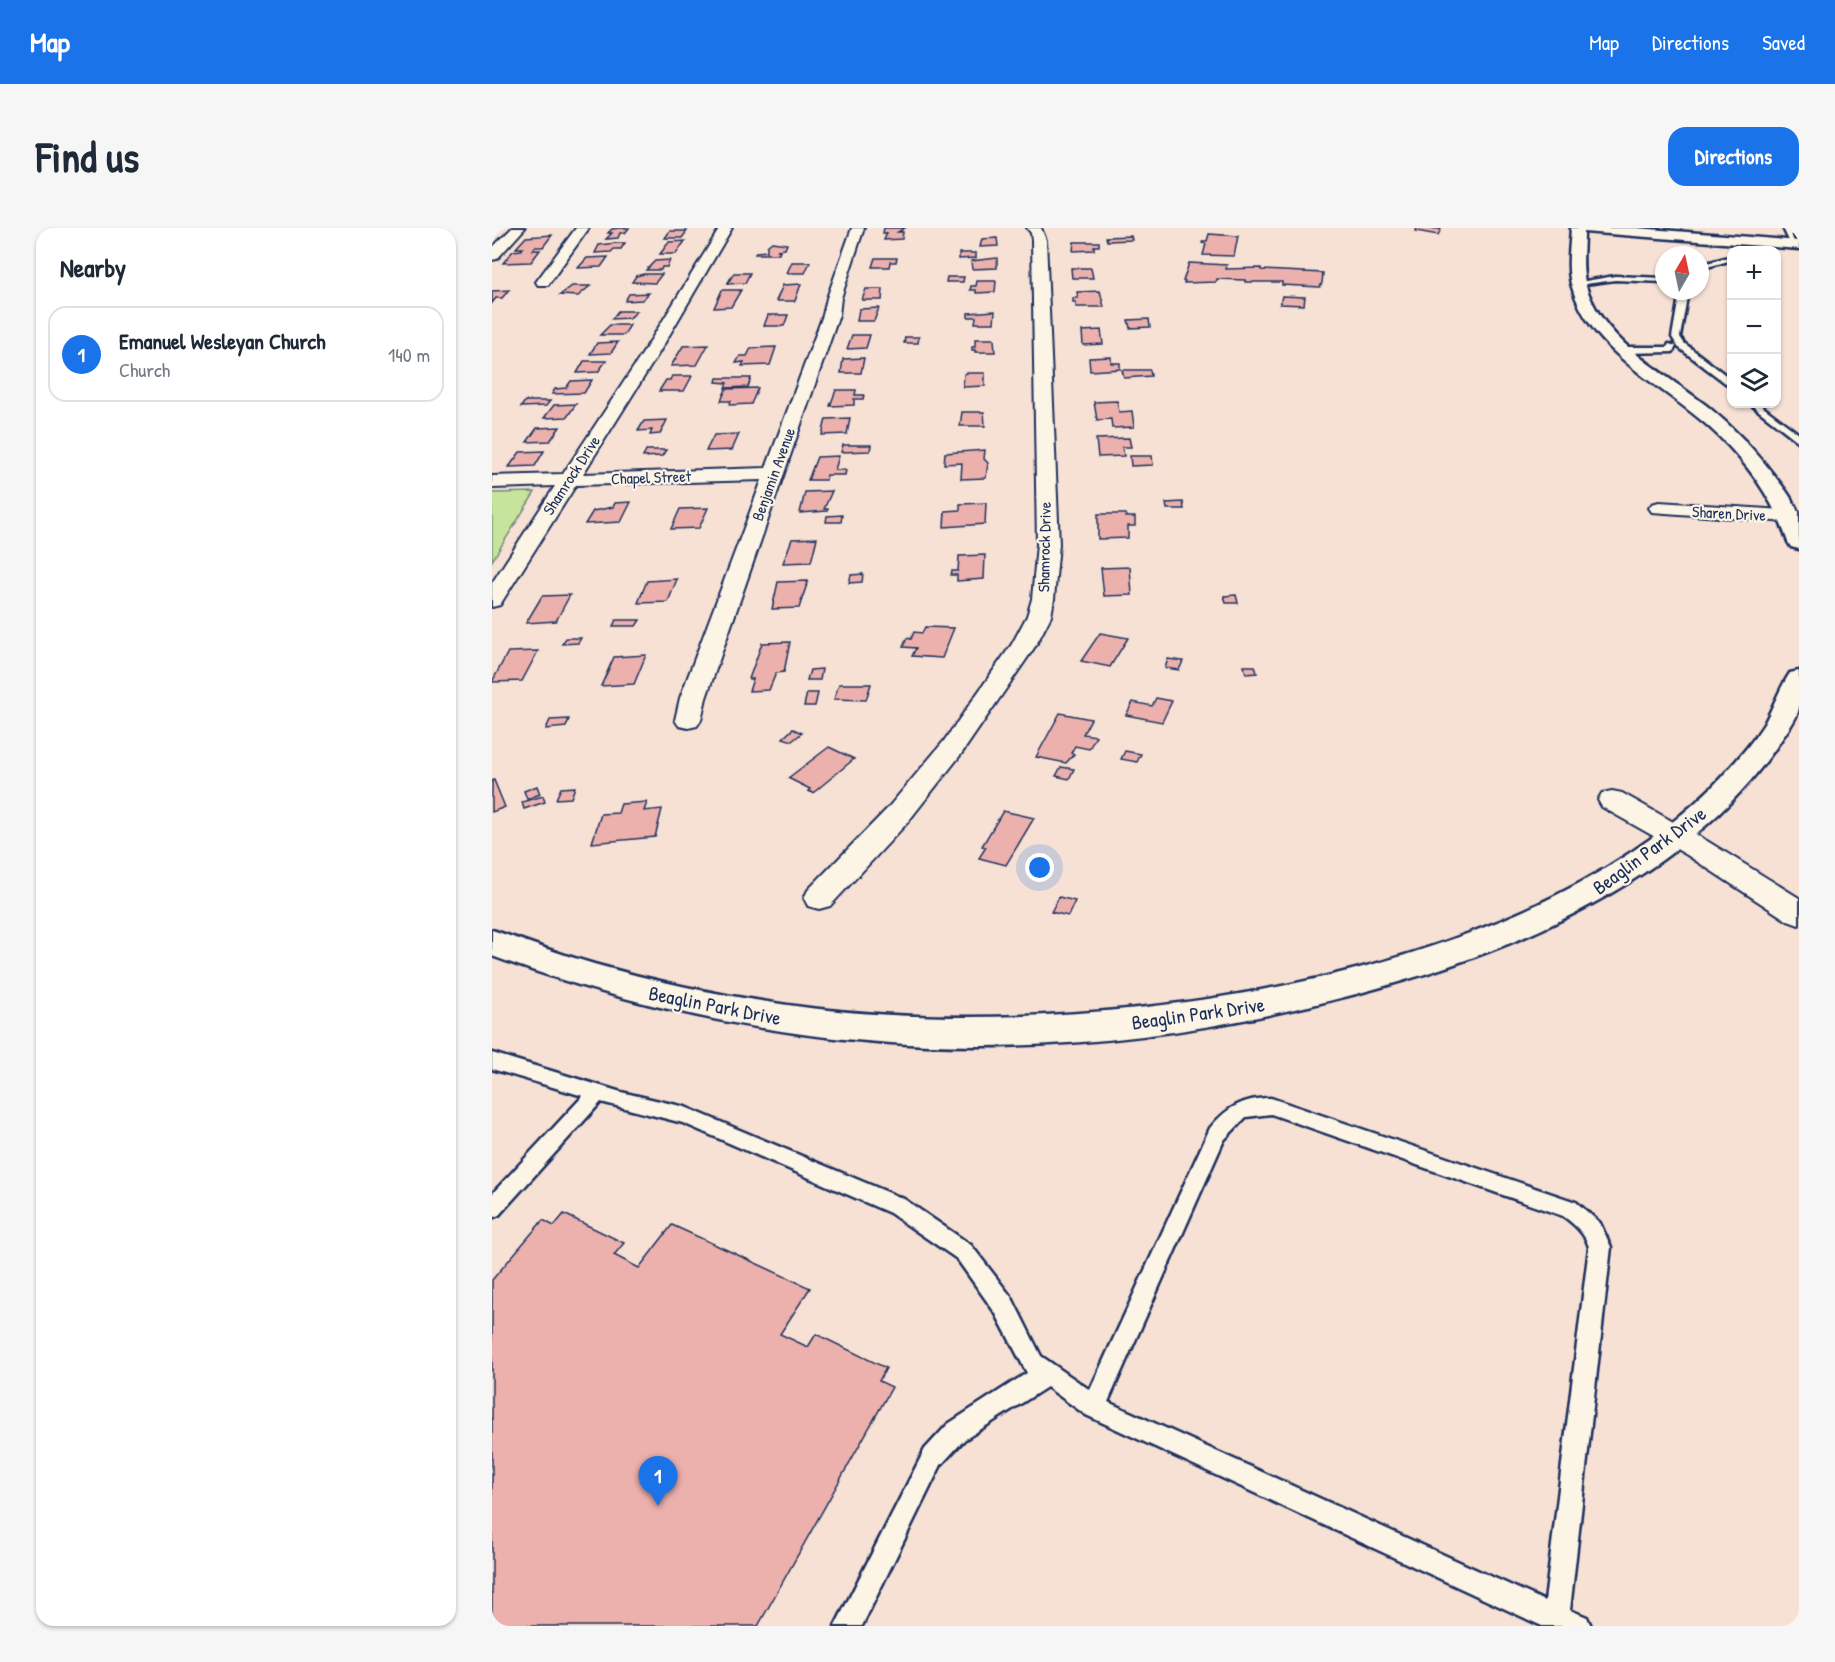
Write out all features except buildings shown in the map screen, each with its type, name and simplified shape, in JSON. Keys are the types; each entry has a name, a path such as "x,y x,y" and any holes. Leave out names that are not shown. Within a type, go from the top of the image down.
{"main road":[{"path":"1578,228 1578,283 1589,310 1604,330 1624,350 1727,434 1762,474 1794,517 1799,542"},
{"path":"1586,228 1796,244"},
{"name":"Beaglin Park Drive","path":"492,943 565,969 661,996 721,1009 792,1020 919,1031 1054,1030 1132,1024 1205,1015 1289,999 1428,961 1481,943 1582,897 1626,871 1713,804 1761,749 1780,723 1799,679"}],"street":[{"path":"492,256 519,228"},
{"path":"543,282 583,228"},
{"name":"Shamrock Drive","path":"492,600 649,356 726,228"},
{"name":"Benjamin Avenue","path":"688,720 831,315 834,298 858,228"},
{"name":"Shamrock Drive","path":"819,898 897,816 953,747 1024,645 1038,616 1043,599 1048,544 1039,240 1038,231 1033,228"},
{"name":"Chapel Street","path":"492,483 773,474"},
{"name":"Sharen Drive","path":"1659,508 1794,517"},
{"path":"1612,800 1799,913"}],"lane":[{"path":"1786,228 1796,244"},
{"path":"1709,264 1727,259"},
{"path":"1578,283 1615,278 1655,280"},
{"path":"1676,345 1682,300"},
{"path":"1624,350 1642,349 1653,352 1670,350 1676,345"},
{"path":"1676,345 1727,382"},
{"path":"1760,408 1799,439"},
{"path":"492,1061 598,1093 685,1115 897,1206 964,1252 1004,1306 1033,1364 1094,1407 1555,1622 1578,1626"},
{"path":"492,1208 598,1093"},
{"path":"1094,1407 1217,1134 1231,1115 1251,1105 1271,1106 1569,1209 1584,1218 1597,1235 1600,1247 1555,1622"},
{"path":"848,1626 933,1457 956,1432 1047,1374"}],"green space":[{"path":"535,492 492,561 492,493"}],"place":[{"name":"Emanuel Wesleyan Church","path":"658,1506"}]}
